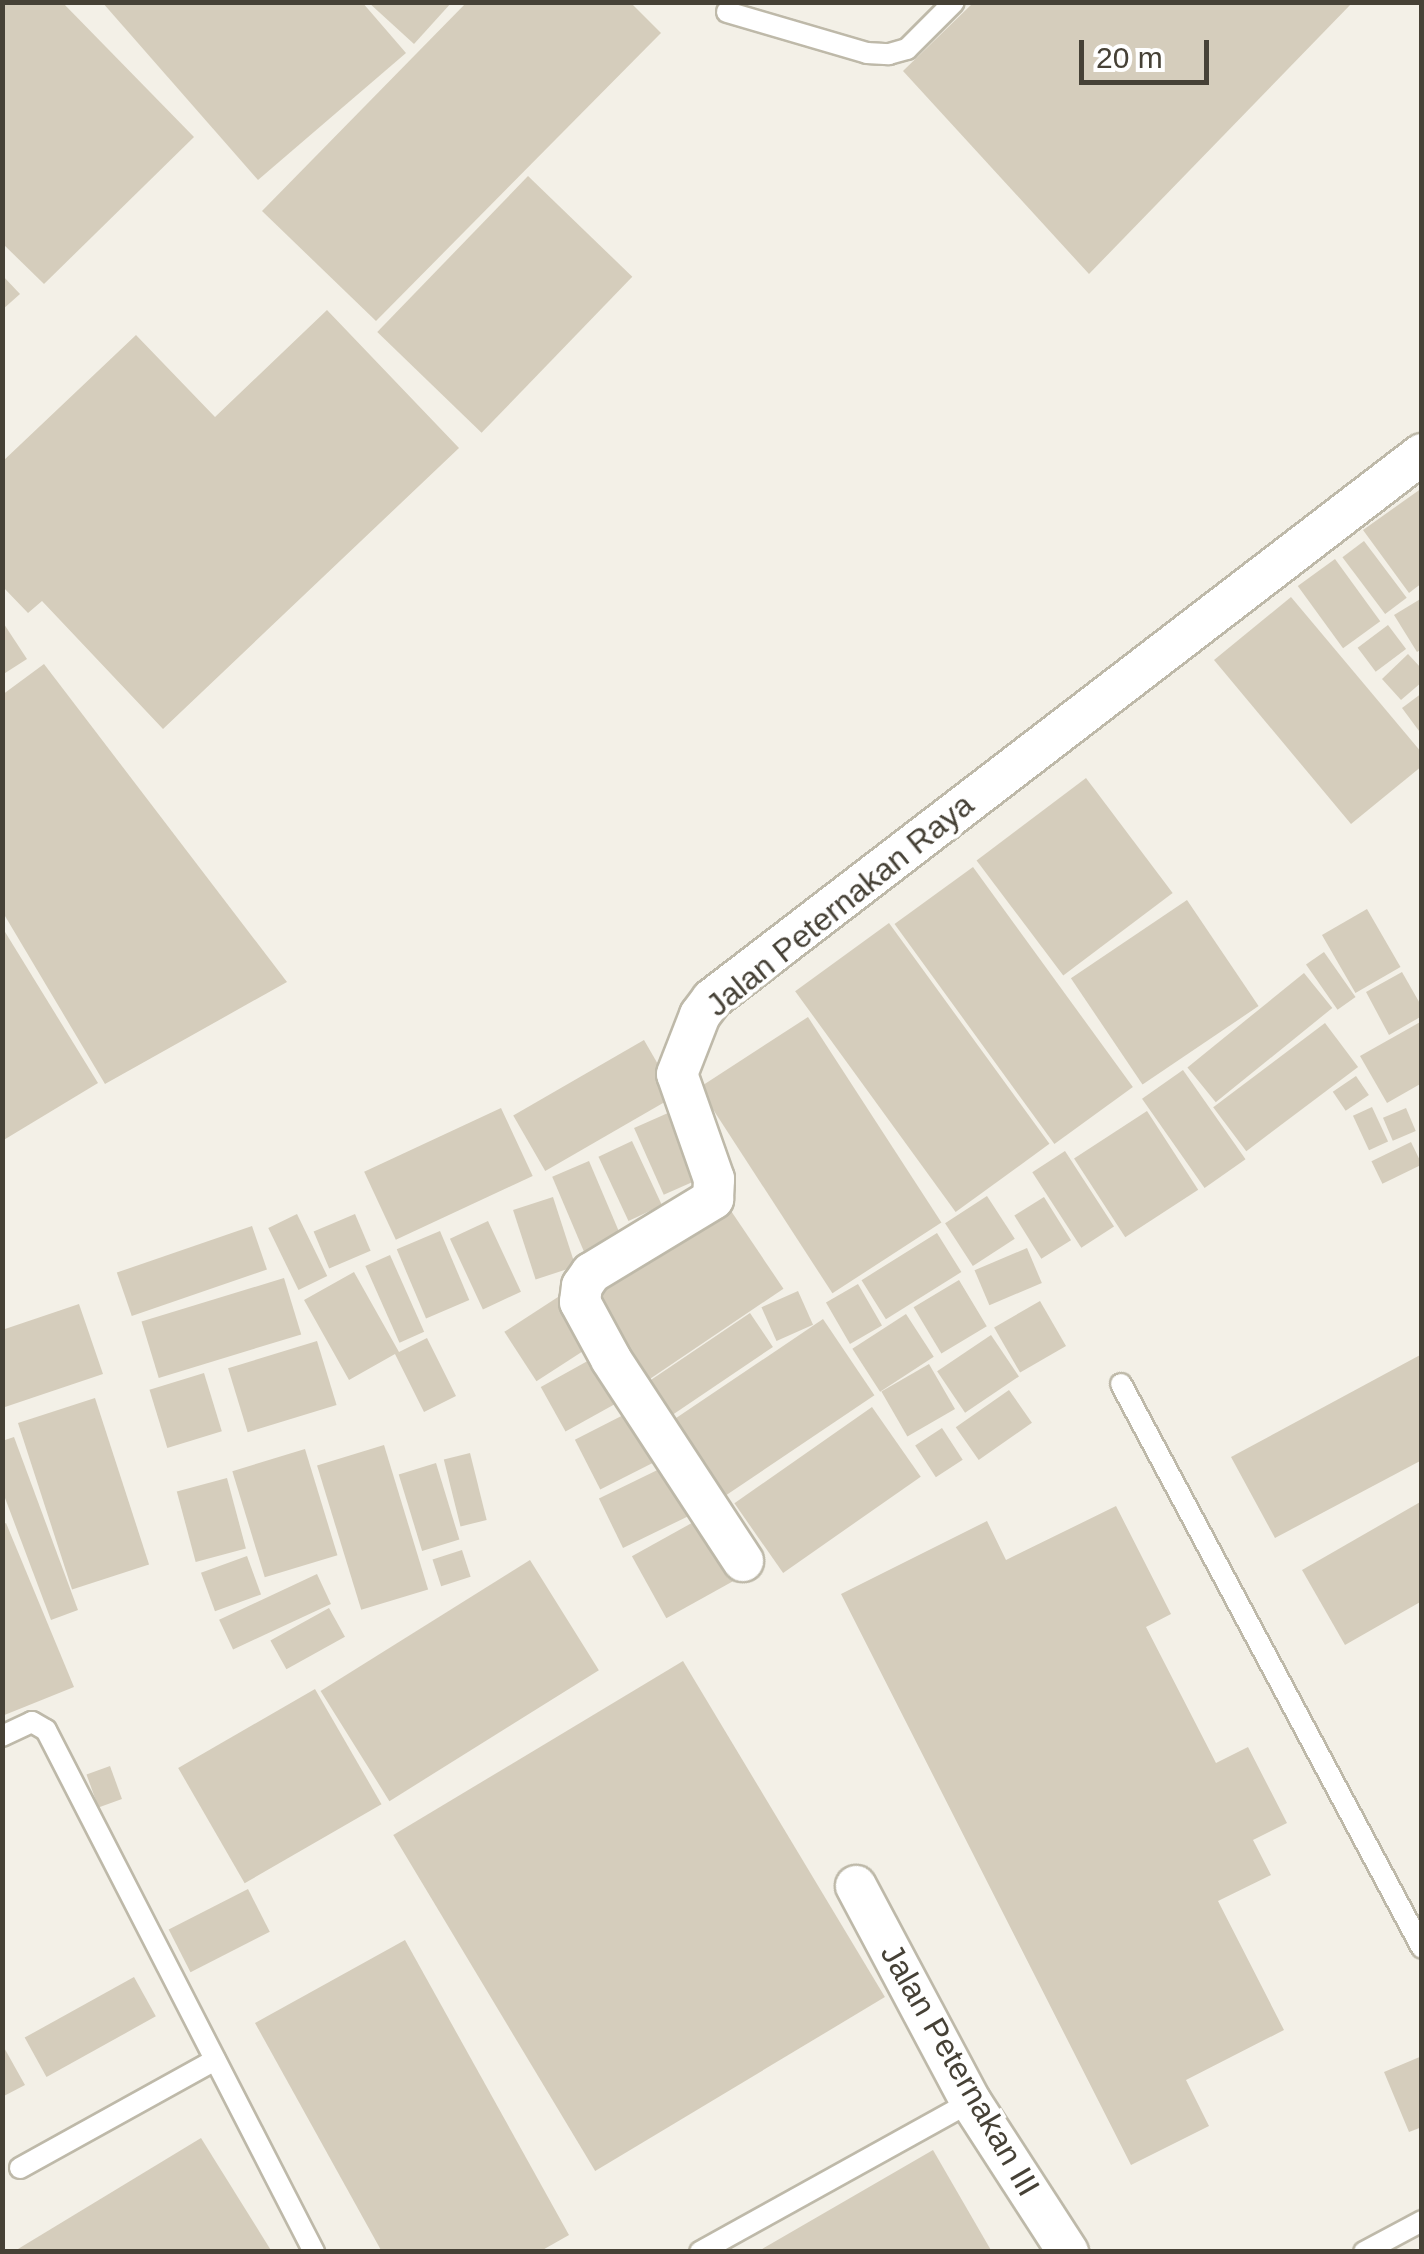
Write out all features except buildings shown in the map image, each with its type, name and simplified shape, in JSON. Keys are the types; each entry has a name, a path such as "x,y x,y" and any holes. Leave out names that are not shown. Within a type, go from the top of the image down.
{"street":[{"name":"Jalan Peternakan Raya","path":"743,1561 678,1456 610,1359 580,1302 582,1286 591,1273 713,1199 714,1179 677,1074 700,1014 712,999 1422,454"},
{"name":"Jalan Peternakan III","path":"856,1886 970,2102 1068,2252"}],"lane":[{"path":"727,12 867,53 889,54 907,50 954,2"},
{"path":"1121,1384 1422,1948"},
{"path":"2,1736 32,1722 46,1730 314,2252"},
{"path":"20,2168 216,2060"},
{"path":"700,2252 970,2102"},
{"path":"1364,2252 1422,2222"}]}
